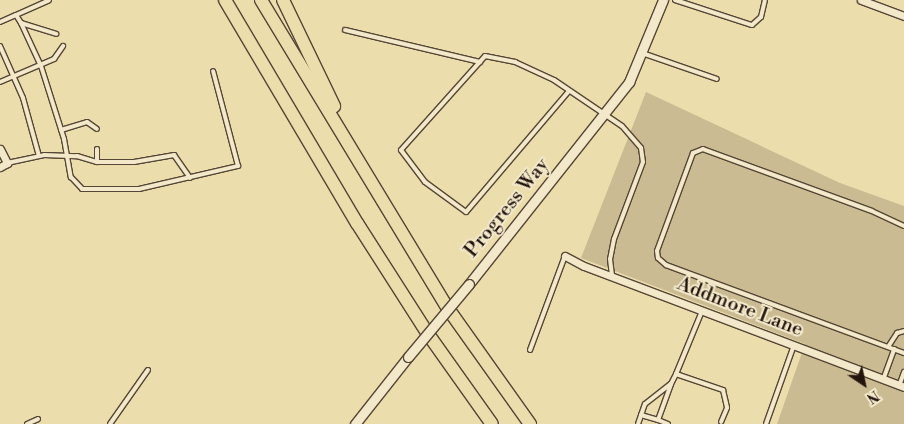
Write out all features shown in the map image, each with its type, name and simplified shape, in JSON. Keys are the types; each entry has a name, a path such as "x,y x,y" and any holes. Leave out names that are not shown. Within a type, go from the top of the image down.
{"highway":[{"path":"223,0 250,42 357,223 439,350 492,424"},
{"path":"261,0 448,310 530,424"},
{"path":"283,0 370,183"}],"street":[{"name":"Progress Way","path":"355,424 630,82 664,0"},
{"path":"861,0 882,4 904,16"},
{"path":"0,149 4,165"},
{"name":"Addmore Lane","path":"565,256 702,311 902,386"}],"lane":[{"path":"0,22 49,0"},
{"path":"675,0 752,24 761,17 765,0"},
{"path":"16,15 41,66 61,130 71,177 82,189 139,189 238,166 213,70"},
{"path":"21,23 56,34"},
{"path":"344,30 480,62"},
{"path":"0,46 15,76 39,156"},
{"path":"0,82 54,59 63,46"},
{"path":"642,53 717,79"},
{"path":"569,91 466,212 425,182 402,150 485,56 516,62 569,91 604,116 622,126 641,148 643,162 614,239 610,259 612,276"},
{"path":"61,130 87,122 97,128"},
{"path":"97,149 97,162"},
{"path":"904,226 872,210 703,149 693,154 657,252 658,258 666,265 904,353"},
{"path":"4,165 39,156 68,156 97,162 134,162 174,155 190,178"},
{"path":"530,350 565,256"},
{"path":"658,420 702,311"},
{"path":"888,347 897,333 904,331"},
{"path":"766,424 794,345"},
{"path":"883,380 894,349"},
{"path":"110,424 148,370"},
{"path":"902,386 904,372"},
{"path":"676,374 724,390 727,408 721,422"},
{"path":"638,424 645,404 671,384"},
{"path":"641,415 668,424"},
{"path":"27,424 38,419"}],"shaded area":[{"path":"646,92 840,183 904,206 904,424 777,424 805,344 581,258"}]}
